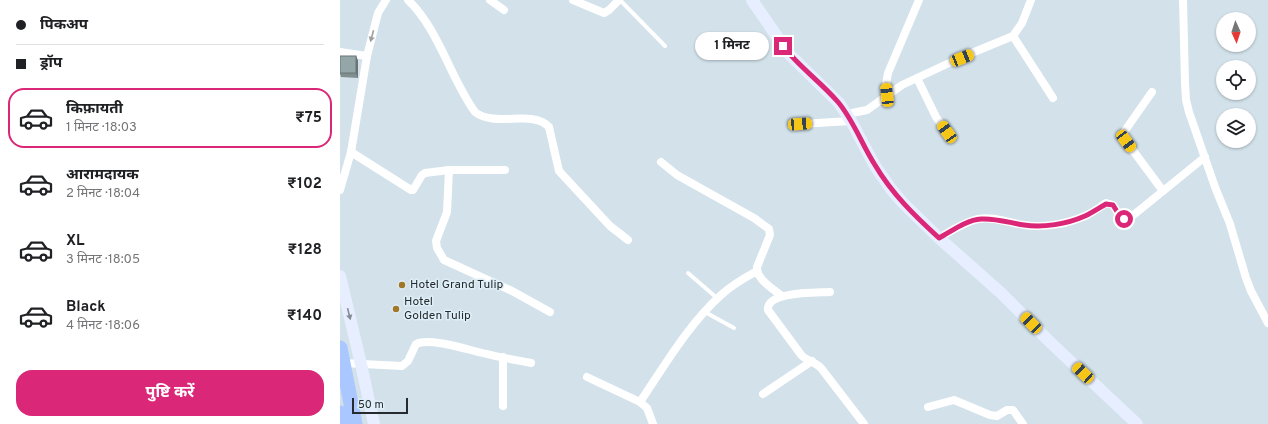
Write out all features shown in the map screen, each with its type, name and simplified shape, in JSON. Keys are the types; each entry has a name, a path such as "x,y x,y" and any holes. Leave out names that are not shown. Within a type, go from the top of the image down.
{"highway":[{"path":"340,348 355,424"},
{"path":"340,413 342,424"}],"street":[{"path":"340,190 351,152 367,56 378,14 386,0"},
{"path":"408,0 417,9 428,25 475,112 479,116 498,119 537,120 546,124 549,127 559,171 610,226 628,240"},
{"path":"490,0 504,10"},
{"path":"573,0 604,13 619,0"},
{"path":"752,0 789,54 828,91 849,118 875,166 891,189 909,210 1001,293 1051,343 1137,424"},
{"path":"887,95 886,84 888,73 919,0"},
{"path":"800,124 849,118 867,110 902,85 1013,36 1022,23 1031,0"},
{"path":"1183,0 1186,100 1230,224 1246,278 1251,291 1268,322"},
{"path":"1013,36 1053,98"},
{"path":"340,52 367,56"},
{"path":"917,78 936,116 947,132"},
{"path":"1152,92 1123,135 1163,191"},
{"path":"351,152 411,190 413,190 423,174 449,170 505,170"},
{"path":"939,238 967,223 980,219 1000,220 1032,226 1055,224 1083,217 1106,204 1113,205 1121,218 1128,219 1205,157"},
{"path":"661,162 677,175 754,218 768,229 770,235 757,267 757,271 759,276 782,296"},
{"path":"449,170 447,212 436,241 440,256 444,260 512,291 550,312"},
{"path":"640,402 677,347 705,312 718,298 734,285 757,271"},
{"path":"340,276 374,424"},
{"path":"830,292 790,294 782,296 770,302 768,304 768,310 802,356 817,364 864,424"},
{"path":"343,363 402,366 408,361 416,344 423,342 448,344 479,353 531,363"},
{"path":"503,357 503,406"},
{"path":"763,394 812,361"},
{"path":"587,377 640,402 647,408 653,424"},
{"path":"928,407 954,400 990,415 997,416 1007,410 1013,410 1023,424"}],"lane":[{"path":"619,0 666,46"},
{"path":"688,273 718,298"},
{"path":"705,312 734,328"}],"building":[{"path":"340,56 356,56 356,73 340,73"}],"place":[{"name":"Hotel Grand Tulip","path":"402,285"},
{"name":"Hotel Golden Tulip","path":"396,309"}],"route":[{"path":"783,46 798,64 838,102 847,114 875,166 891,189 909,210 939,238 960,226 980,219 1000,220 1032,226 1048,225 1083,217 1109,203 1115,207 1121,218 1124,219"}]}
